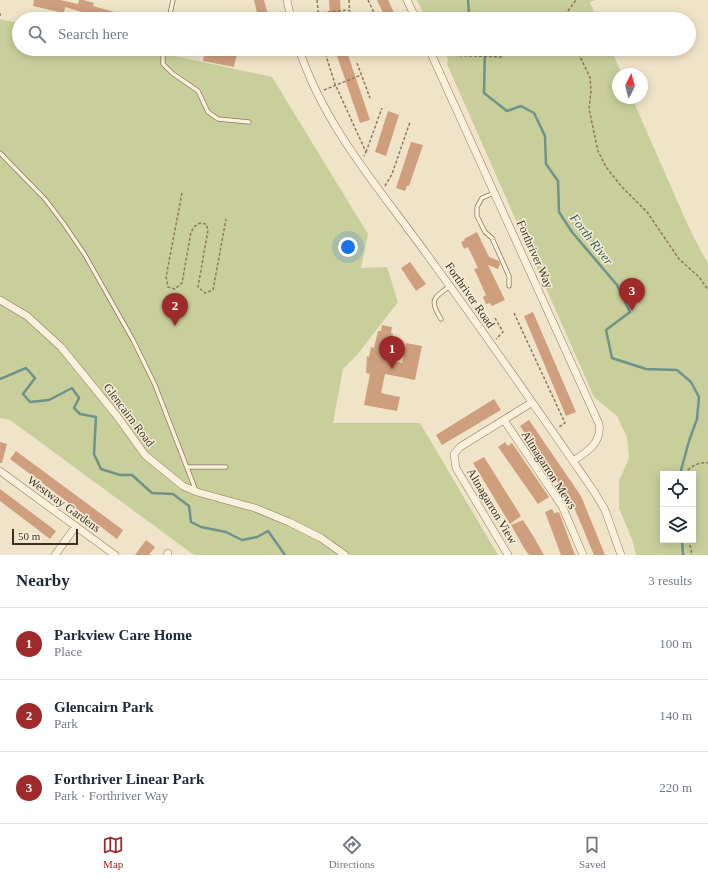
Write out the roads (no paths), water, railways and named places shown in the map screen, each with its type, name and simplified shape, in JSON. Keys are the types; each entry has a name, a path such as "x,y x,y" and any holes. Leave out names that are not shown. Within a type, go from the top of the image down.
{"street":[{"path":"287,0 290,12"},
{"path":"407,0 413,12"},
{"name":"Forthriver Road","path":"302,56 317,93 341,138 450,286 573,461 605,510 621,555"},
{"name":"Forthriver Way","path":"432,56 599,424 600,430 597,441 573,461"},
{"name":"Glencairn Road","path":"0,300 27,316 61,348 117,416 145,455 183,486 197,492 255,508 289,522 321,538 345,555"},
{"path":"504,420 531,402"},
{"name":"Altnagarron View","path":"504,420 456,450 454,459 456,468 508,555"},
{"name":"Altnagarron Mews","path":"504,420 562,506 583,555"},
{"name":"Westway Gardens","path":"0,471 115,555"},
{"path":"55,555 76,526"}],"lane":[{"path":"170,12 173,0"},
{"path":"163,56 163,64 172,73 198,91 208,112 218,119 249,122"},
{"path":"0,153 45,199 85,255 133,340 156,386 197,492"},
{"path":"495,192 482,198 477,207 477,216 485,232 492,238 510,276 509,286"},
{"path":"441,319 433,306 433,301 450,286"},
{"path":"188,467 226,467"}],"waterway":[{"name":"Forth River","path":"468,0 469,12"},
{"name":"Forth River","path":"485,56 484,93 507,111 521,106 534,113 545,136 546,164 558,181 559,212 572,232 617,285 630,312 606,330 612,358 646,369 677,370 691,382 699,397 697,419 681,471"},
{"path":"0,379 26,368 35,378 23,394 30,402 49,400 72,388 79,398 74,408 80,414 96,417 94,454 101,469 120,475 132,475 152,493 173,494 189,506 191,522 201,527 226,532 242,540 257,537 268,531 285,555"},
{"name":"Forth River","path":"682,543 683,555"}],"place":[{"name":"Forthriver Linear Park","path":"632,311"},
{"name":"Glencairn Park","path":"175,326"},
{"name":"Parkview Care Home","path":"392,369"}]}
